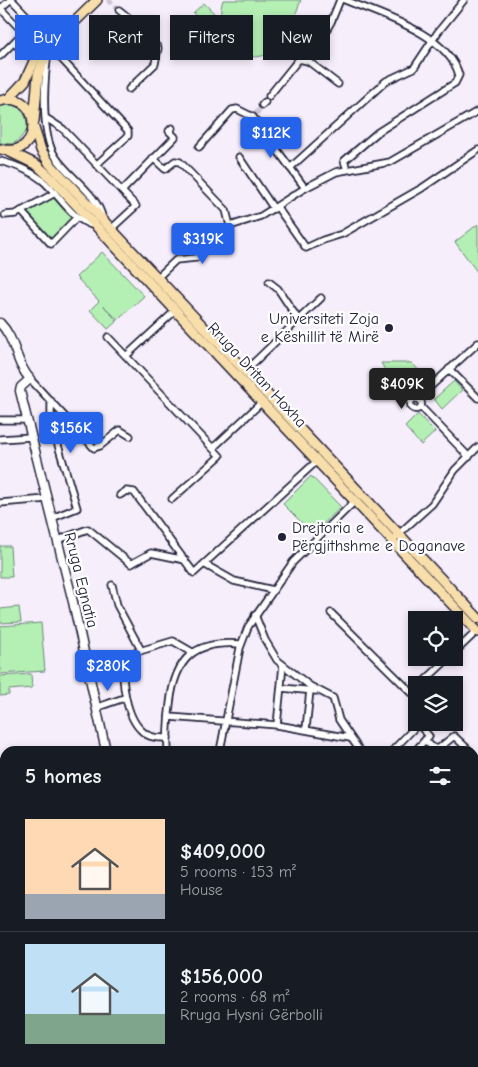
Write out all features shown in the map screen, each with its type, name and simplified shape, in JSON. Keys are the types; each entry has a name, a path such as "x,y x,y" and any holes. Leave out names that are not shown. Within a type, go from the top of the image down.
{"main road":[{"path":"73,15 88,0"},
{"path":"79,17 97,0"},
{"path":"2,100 25,81 34,60"},
{"path":"2,150 25,144 34,125 38,75 43,60"},
{"path":"2,100 25,105 34,125"},
{"name":"Rruga Dritan Hoxha","path":"34,125 41,150 50,164 176,310 355,501 478,618"},
{"name":"Rruga Dritan Hoxha","path":"2,150 43,170 100,223 111,229 245,371 477,631"}],"street":[{"path":"15,24 0,9 11,0 25,15"},
{"path":"308,61 331,22 340,0"},
{"path":"345,0 433,40 442,48 459,75 457,80 378,132 345,158 347,169"},
{"path":"290,168 386,81 395,75 411,71 464,0"},
{"path":"119,10 134,22 158,48 155,64 129,89"},
{"path":"0,56 14,43"},
{"path":"269,96 299,58 308,61 338,84"},
{"path":"0,160 30,171 84,222 100,223 99,206 60,164 52,152 46,118 47,60"},
{"path":"60,60 128,131 128,136 96,165"},
{"path":"199,147 234,109 254,116 304,188"},
{"path":"157,278 178,259 196,258 230,226 251,220 276,208 325,176 347,169 390,162 478,111"},
{"path":"46,118 63,129 136,206 111,229"},
{"path":"122,191 146,169 153,158 175,137 169,131 172,128"},
{"path":"239,156 306,248 342,234 422,188 478,150"},
{"path":"153,158 165,169 175,161 179,161 226,210 230,226"},
{"path":"5,215 22,211 55,193"},
{"path":"22,211 51,244 77,217"},
{"path":"269,282 278,288 298,319"},
{"path":"245,371 321,298"},
{"path":"126,356 176,310"},
{"path":"0,323 10,335 24,371 30,379 94,448 100,446 120,430 123,430 130,436"},
{"path":"108,337 220,456 172,499"},
{"path":"468,457 421,407 421,402 418,399 478,343"},
{"path":"449,369 478,398"},
{"name":"Rruga Egnatia","path":"30,379 21,387 20,391 58,540 98,707 105,746"},
{"name":"Rruga Egnatia","path":"51,401 50,422 77,508 52,518"},
{"path":"213,448 262,402"},
{"path":"0,420 28,420"},
{"path":"0,439 32,437"},
{"path":"395,537 432,504 455,470 478,447"},
{"path":"120,495 126,490 134,492 194,573 317,461"},
{"path":"0,504 47,500"},
{"path":"221,746 241,644 255,615 299,555 355,501"},
{"path":"58,540 88,529 130,564 151,553 185,560"},
{"path":"204,564 234,581 273,590"},
{"path":"112,585 117,605 141,650"},
{"path":"331,613 408,689"},
{"path":"255,615 275,658 321,692 333,698 338,717 356,746"},
{"name":"Rruga Dritan Hoxha","path":"463,644 477,631"},
{"path":"168,738 153,737 141,731 124,698 124,660 128,655 173,641 192,652"},
{"path":"168,746 169,717 175,674 179,666 192,652 208,645 241,644"},
{"path":"276,725 283,665"},
{"path":"430,676 440,666"},
{"path":"281,688 321,692"},
{"path":"306,729 310,690"},
{"path":"98,707 124,698"},
{"path":"169,717 276,725 350,738"},
{"path":"397,746 418,724 430,736 420,746"},
{"path":"442,746 454,736 465,746"},
{"path":"425,740 431,746"}],"green space":[{"path":"223,0 301,0 295,15 263,15 263,55 255,57 253,56 253,15 221,15"},
{"path":"204,3 216,15 195,15 193,13"},
{"path":"11,104 19,108 24,114 27,121 27,130 18,141 12,144 0,143 0,105"},
{"path":"54,195 74,217 51,239 25,210"},
{"path":"478,224 478,273 455,242"},
{"path":"102,252 144,296 118,320 104,306 117,321 108,329 90,310 99,301 76,277"},
{"path":"381,363 412,363 423,375 405,394 391,381"},
{"path":"454,381 462,390 442,409 434,399"},
{"path":"418,414 435,432 421,445 405,427"},
{"path":"311,476 341,507 313,534 283,504"},
{"path":"0,546 10,546 12,577 0,577"},
{"path":"19,607 21,622 0,623 0,609"},
{"path":"41,623 45,671 0,674 0,626"},
{"path":"31,674 32,688 9,690 9,695 0,696 0,676"}],"tunnel":[{"path":"108,0 119,10"},
{"path":"256,114 262,105"}],"place":[{"name":"Universiteti Zoja e Këshillit të Mirë","path":"389,328"},
{"name":"Drejtoria e Përgjithshme e Doganave","path":"282,537"}]}
